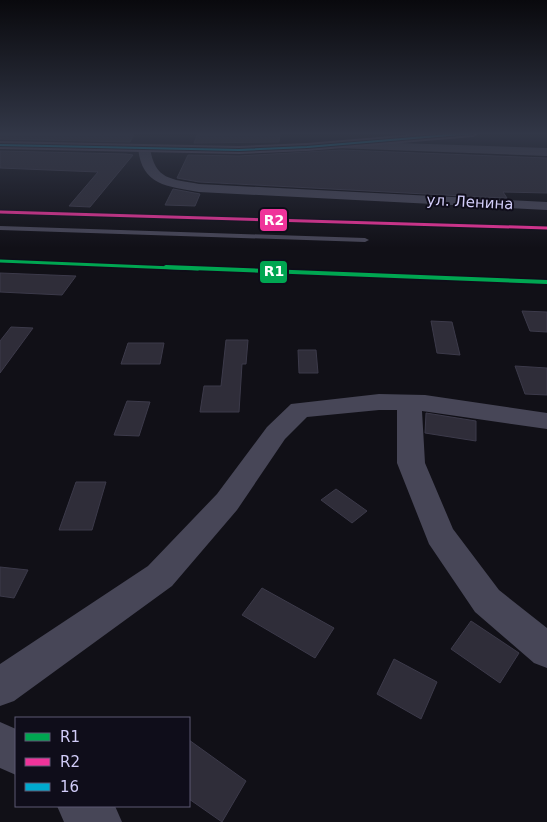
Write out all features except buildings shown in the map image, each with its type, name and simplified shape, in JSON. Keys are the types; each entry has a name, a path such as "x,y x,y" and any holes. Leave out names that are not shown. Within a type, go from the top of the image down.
{"street":[{"name":"ул. Ленина","path":"151,171 175,184 199,188 547,206"},
{"path":"0,687 160,576 228,502 276,433 300,410 379,402 409,402 547,421"},
{"path":"409,402 411,463 440,535 487,600 547,651"},
{"path":"0,743 15,753"},
{"path":"80,807 98,822"}],"lane":[{"path":"0,228 365,240"}],"transit line":[{"name":"R2","path":"0,212 547,228"},
{"name":"R1","path":"0,261 547,282"}]}
